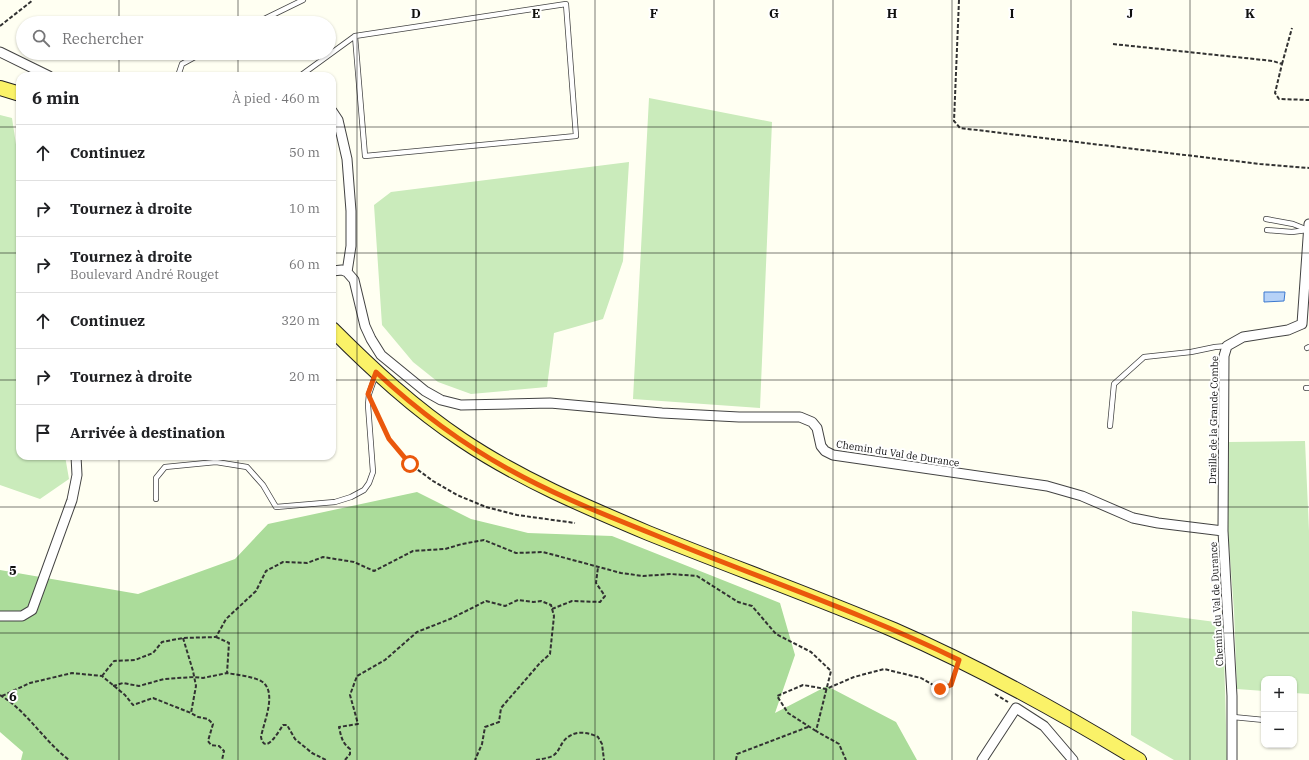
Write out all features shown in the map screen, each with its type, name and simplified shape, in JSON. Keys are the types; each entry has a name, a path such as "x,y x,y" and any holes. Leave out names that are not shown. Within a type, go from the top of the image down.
{"main road":[{"path":"0,88 16,93"},
{"path":"336,333 376,372 422,412 463,441 523,477 585,507 894,631 959,660 990,675 1139,760"}],"street":[{"path":"0,52 16,60"},
{"path":"16,60 41,72"},
{"path":"336,117 338,120 346,159 351,211 351,246 347,272 342,270 336,271"},
{"name":"Draille de la Grande Combe","path":"1223,531 1224,356 1227,346 1243,337 1288,330 1305,324 1309,227"},
{"name":"Chemin du Val de Durance","path":"347,272 354,280 365,326 371,339 381,354 425,391 441,400 461,405 550,403 662,413 739,417 800,417 812,422 817,428 821,446 825,451 833,455 1047,486 1082,496 1133,518 1158,523 1223,531 1232,688 1232,760"},
{"path":"0,616 22,616 32,610 72,500 77,475 76,460"},
{"path":"982,760 1016,708 1044,726 1073,760"}],"lane":[{"path":"270,16 303,0"},
{"path":"336,50 355,36 566,4 576,136 365,156 355,36"},
{"path":"179,72 182,64 189,60"},
{"path":"306,72 322,60"},
{"path":"1266,219 1309,227"},
{"path":"1267,230 1292,232 1309,227"},
{"path":"1110,426 1114,384 1144,357 1191,352 1227,346"},
{"path":"156,498 156,478 165,467 216,462 247,467 263,485 276,507 335,502 351,497 364,490 369,483 373,472 368,394 376,372"},
{"path":"1232,717 1261,720"}],"path":[{"path":"0,26 33,0"},
{"path":"959,0 954,121 960,128 1260,164 1309,168"},
{"path":"1292,28 1275,93 1279,99 1309,100"},
{"path":"1113,44 1282,64"},
{"path":"368,394 389,439 410,464 433,481 457,495 486,507 517,515 575,523"},
{"path":"216,637 226,619 256,591 266,571 283,562 307,563 323,557 354,562 374,571 413,551 445,550 462,544 484,540 516,553 543,552 621,573 643,576 671,574 697,576 738,602 752,606 776,634 811,652 830,671 816,731"},
{"path":"552,609 572,601 600,602 605,596 596,583 598,567"},
{"path":"345,760 350,754 350,749 342,740 339,727 358,724 350,695 357,676 385,660 416,632 450,619 486,601 505,606 518,600 533,602 541,601 551,605 554,616 550,654 540,663 501,708 499,722 485,727 482,744 475,760"},
{"path":"102,676 114,661 135,660 153,653 162,642 183,638 216,637 229,643 227,672"},
{"path":"183,638 196,686 191,712"},
{"path":"846,760 839,744 788,713 777,696 803,685 826,689 854,677 884,669 921,678 940,689 951,685 959,660"},
{"path":"113,686 123,683 139,686 164,680 194,677 203,678 227,672 261,681 269,689 270,698 261,737 264,744 271,742 283,725 287,725 295,739 312,753 326,760"},
{"path":"69,760 41,734 23,714 1,695 30,683 72,673 102,676 125,695 134,705 153,698 191,712 198,717 208,719 212,724 208,740 211,745 220,746 224,751 222,760"},
{"path":"736,760 737,754 808,726"},
{"path":"551,760 564,741 573,734 582,732 598,737 602,744 604,760"},
{"path":"536,760 553,756"}],"green space":[{"path":"649,98 772,122 760,408 633,399"},
{"path":"0,115 12,118 16,144 16,460 66,460 69,479 40,499 0,485"},
{"path":"629,162 623,261 603,319 554,333 547,387 471,394 438,382 413,362 382,325 374,205 391,192"},
{"path":"1305,441 1309,531 1309,694 1297,693 1297,676 1261,676 1261,691 1237,689 1234,610 1227,519 1229,442"},
{"path":"417,492 471,519 528,533 612,536 780,603 795,655 775,713 827,686 896,722 917,760 21,760 23,752 0,732 0,570 138,594 235,559 268,524"},
{"path":"1132,611 1223,623 1227,760 1174,760 1131,735"}],"water":[{"path":"1264,292 1285,292 1284,301 1264,302"}],"route":[{"path":"410,464 389,439 368,394 376,372 422,412 489,458 523,477 585,507 894,631 959,660 951,685 940,689"}]}
